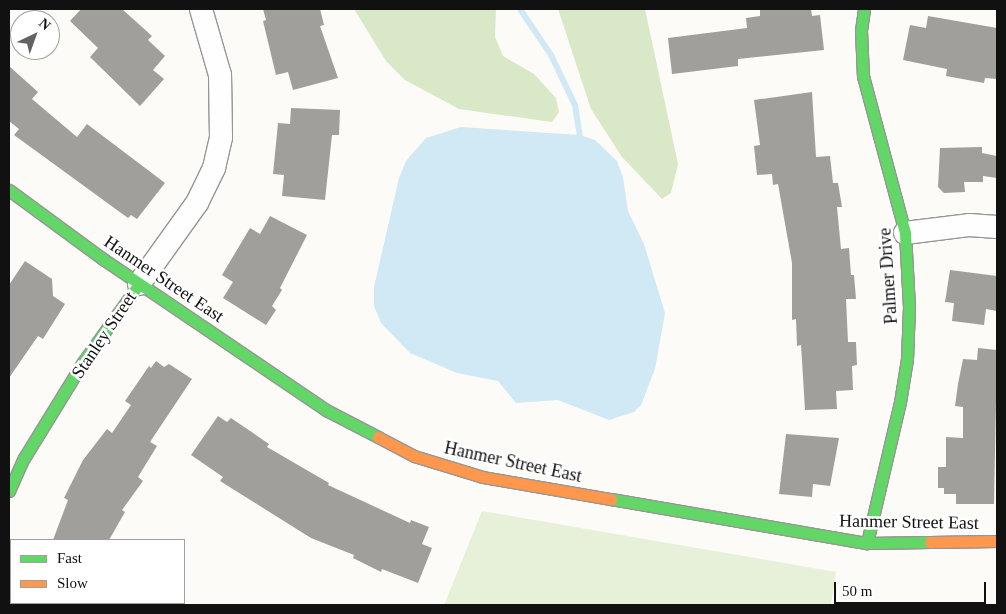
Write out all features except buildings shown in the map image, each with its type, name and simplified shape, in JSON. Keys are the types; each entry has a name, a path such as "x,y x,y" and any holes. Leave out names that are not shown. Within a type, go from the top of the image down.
{"street":[{"name":"Stanley Street","path":"9,491 24,458 83,362 196,203 214,168 222,106 220,75 201,9"},
{"name":"Palmer Drive","path":"864,9 860,31 863,76 905,233 909,307 907,359 867,543"},
{"name":"Hanmer Street East","path":"9,190 139,284 326,410 414,456 483,477 867,543 997,540"},
{"path":"905,233 969,224 997,227"}],"green space":[{"path":"354,9 496,9 495,37 503,56 534,74 556,98 559,112 552,122 459,109 405,80 386,61"},
{"path":"558,9 645,9 678,164 671,193 662,199 622,157 591,109"},
{"path":"482,511 836,572 831,605 444,605"}],"water":[{"path":"461,127 580,135 595,140 617,161 623,177 628,211 644,244 665,313 655,369 641,405 634,412 609,420 558,400 516,403 498,381 457,373 410,353 381,323 374,306 374,287 399,178 406,161 426,138"}],"waterway":[{"path":"520,9 551,55 575,105 580,135"}],"traffic: fast":[{"path":"864,9 861,31 863,76 905,233 909,307 907,359 900,402 867,543"},
{"path":"9,190 103,259 326,410 378,437"},
{"path":"9,491 24,458 83,362 139,284"},
{"path":"611,499 867,543 930,542"}],"traffic: slow":[{"path":"378,437 414,456 483,477 611,499"},
{"path":"930,542 997,541"}]}
